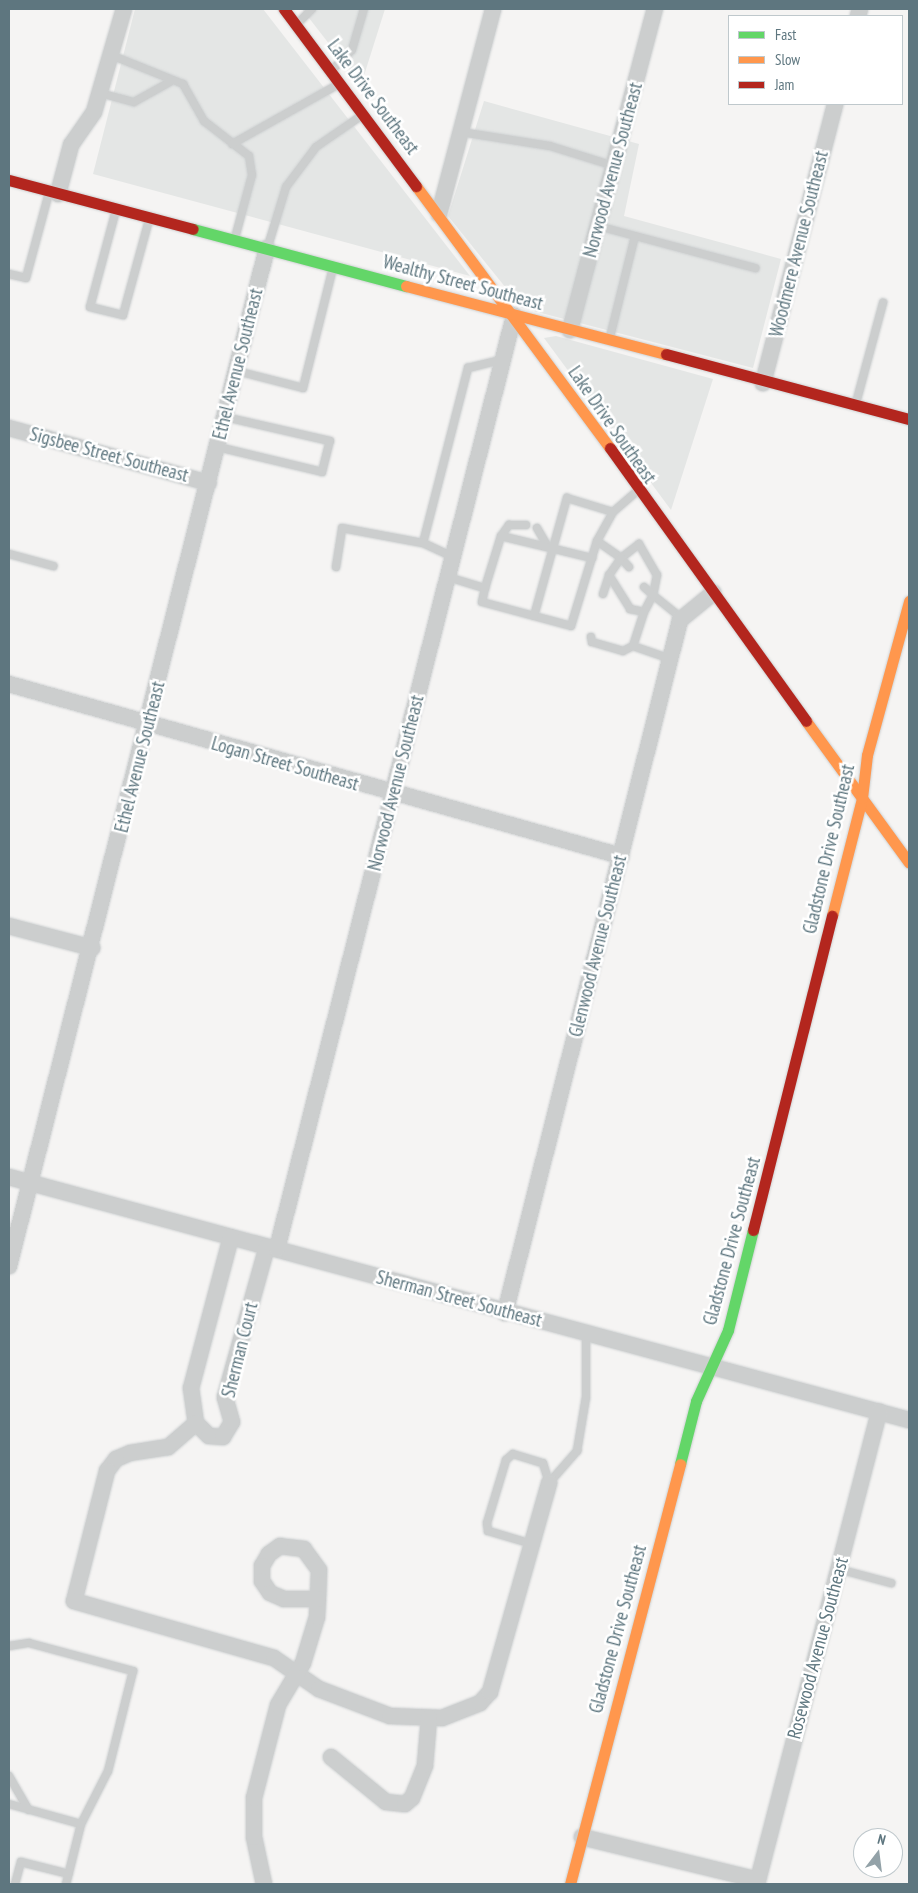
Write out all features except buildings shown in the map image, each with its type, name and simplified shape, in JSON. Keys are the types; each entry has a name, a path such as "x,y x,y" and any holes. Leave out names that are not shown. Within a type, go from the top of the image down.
{"main road":[{"name":"Lake Drive Southeast","path":"284,9 514,316 637,491 909,863"},
{"name":"Wealthy Street Southeast","path":"9,180 235,239 763,383 909,419"},
{"name":"Gladstone Drive Southeast","path":"570,1884 696,1401 728,1330 862,798 867,755 909,601"}],"street":[{"path":"54,193 71,145 94,112 124,9"},
{"path":"439,214 493,9"},
{"name":"Norwood Avenue Southeast","path":"570,330 656,9"},
{"name":"Woodmere Avenue Southeast","path":"763,383 835,105"},
{"name":"Ethel Avenue Southeast","path":"9,1266 92,948 268,248"},
{"name":"Norwood Avenue Southeast","path":"272,1248 393,794 514,316"},
{"name":"Sigsbee Street Southeast","path":"9,428 209,482"},
{"path":"681,618 713,593"},
{"name":"Glenwood Avenue Southeast","path":"504,1313 681,618"},
{"name":"Logan Street Southeast","path":"9,684 393,794 621,856"},
{"path":"9,926 92,948"},
{"name":"Sherman Street Southeast","path":"9,1177 504,1313 586,1333 710,1368 909,1420"},
{"name":"Sherman Court","path":"231,1237 190,1388 196,1423 209,1436 223,1437 230,1429 225,1397 272,1248"},
{"name":"Rosewood Avenue Southeast","path":"757,1882 879,1412"},
{"path":"196,1423 168,1447 130,1453 116,1459 107,1471 74,1601 274,1658 297,1672 319,1689 365,1710 429,1718 460,1713 490,1692 549,1483"},
{"path":"264,1884 254,1836 254,1798 278,1705 297,1672 316,1617 318,1599"},
{"path":"331,1757 386,1802 405,1804 412,1798 425,1765 429,1718"},
{"path":"582,1837 757,1882"}],"lane":[{"path":"296,24 312,9"},
{"path":"331,71 352,50 364,9"},
{"path":"111,55 140,64 170,82 183,84 204,121 249,156 252,175 235,239"},
{"path":"100,93 134,102 170,82"},
{"path":"232,144 340,83"},
{"path":"268,248 286,187 316,147 364,115"},
{"path":"463,128 550,146 614,166"},
{"path":"9,274 26,278 54,193"},
{"path":"116,209 90,307 122,315 150,218"},
{"path":"598,226 755,268"},
{"path":"609,341 635,236"},
{"path":"237,372 303,388 334,266"},
{"path":"855,405 884,303"},
{"path":"423,543 468,368 503,359"},
{"path":"218,447 322,472 330,441 225,417"},
{"path":"526,526 509,526 502,536 482,602 571,626 597,541 613,512 637,491"},
{"path":"534,616 551,548 567,498 613,512"},
{"path":"336,567 342,528 423,543 453,557"},
{"path":"537,528 551,548"},
{"path":"502,536 592,558"},
{"path":"597,541 621,558 628,567"},
{"path":"591,637 592,642 623,651 633,646 644,612 653,595 658,575 639,544 621,558 609,575 603,594"},
{"path":"9,554 53,566"},
{"path":"609,575 630,609 644,612"},
{"path":"448,577 485,588"},
{"path":"644,587 681,618"},
{"path":"633,646 670,659"},
{"path":"532,1544 488,1531 487,1523 506,1460 513,1454 543,1462 549,1483 571,1462 583,1430 586,1333"},
{"path":"838,1569 891,1583"},
{"path":"9,1646 28,1643 133,1671 108,1771 82,1824 66,1884"},
{"path":"9,1776 29,1810"},
{"path":"9,1804 82,1824"},
{"path":"15,1884 21,1862 69,1874"}],"shaded area":[{"path":"135,9 263,9 470,276 93,174"},
{"path":"302,9 385,9 361,85"},
{"path":"484,101 639,144 624,216 781,259 753,368 522,308 448,216"},
{"path":"556,336 713,379 671,510 544,338"}],"traffic: fast":[{"path":"193,229 406,286"},
{"path":"680,1464 696,1401 728,1330 753,1230"}],"traffic: slow":[{"path":"416,186 610,448"},
{"path":"406,286 666,354"},
{"path":"832,916 862,798 867,755 909,601"},
{"path":"806,721 909,863"},
{"path":"570,1884 680,1464"}],"traffic: jam":[{"path":"284,9 416,186"},
{"path":"9,180 193,229"},
{"path":"666,354 909,419"},
{"path":"610,448 806,721"},
{"path":"753,1230 832,916"}]}
